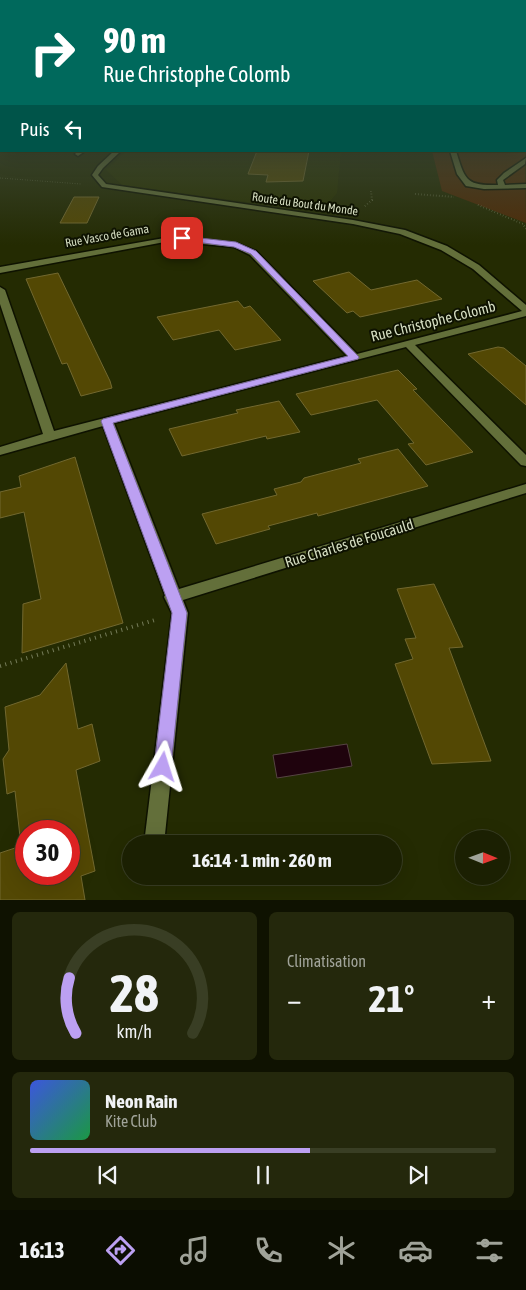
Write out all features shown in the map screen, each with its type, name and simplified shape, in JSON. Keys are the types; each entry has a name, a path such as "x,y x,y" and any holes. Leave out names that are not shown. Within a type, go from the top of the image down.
{"street":[{"path":"104,186 95,176 100,167 107,161"},
{"path":"457,161 465,183 477,187 526,186"},
{"path":"502,186 500,180 502,177 517,169 525,161"},
{"name":"Route du Bout du Monde","path":"104,186 353,222 402,232 444,248 476,267 526,312"},
{"name":"Rue Vasco de Gama","path":"0,270 170,239 236,245 254,253 354,357"},
{"path":"0,290 50,436"},
{"name":"Rue Christophe Colomb","path":"0,451 50,436 526,312"},
{"path":"408,343 526,462"},
{"path":"107,421 176,605 155,835"},
{"name":"Rue Charles de Foucauld","path":"176,605 526,488"}],"path":[{"path":"0,178 104,186"},
{"path":"415,194 448,195 456,198"},
{"path":"477,205 523,224 526,229"},
{"path":"0,666 176,605"}],"shaded area":[{"path":"115,161 340,161 337,193 321,212 122,185 106,170"},
{"path":"434,161 525,161 526,223 442,191"},
{"path":"347,744 352,766 277,778 273,755"}],"building":[{"path":"253,161 307,161 303,181 266,182 268,175 248,174"},
{"path":"74,197 99,197 87,223 60,223"},
{"path":"349,272 371,290 417,280 442,299 360,317 353,311 347,313 313,281"},
{"path":"58,273 112,388 81,396 67,363 62,364 26,279"},
{"path":"238,301 244,308 250,306 281,340 235,350 219,330 173,340 157,317"},
{"path":"498,347 504,348 526,366 526,405 468,354"},
{"path":"398,370 417,389 413,390 473,452 426,465 408,444 414,443 377,400 311,415 296,394"},
{"path":"279,401 300,432 267,439 266,436 182,456 169,429 238,413 236,410"},
{"path":"398,449 428,486 318,516 317,513 268,526 270,529 216,544 202,514 277,495 274,489 301,482 304,478 361,463 358,459"},
{"path":"75,457 123,623 22,653 23,604 41,599 24,512 0,518 0,492 21,487 19,476"},
{"path":"434,584 463,647 449,648 491,761 432,764 395,664 413,659 405,639 416,638 397,589"},
{"path":"66,663 78,729 92,724 100,761 76,770 95,871 81,876 85,900 0,900 0,853 15,848 15,885 80,885 80,820 18,820 15,791 7,794 3,759 9,750 5,707 40,695"}],"route":[{"path":"163,767 180,613 172,597 107,421 354,357 270,272 254,253 236,245 182,238"}]}
